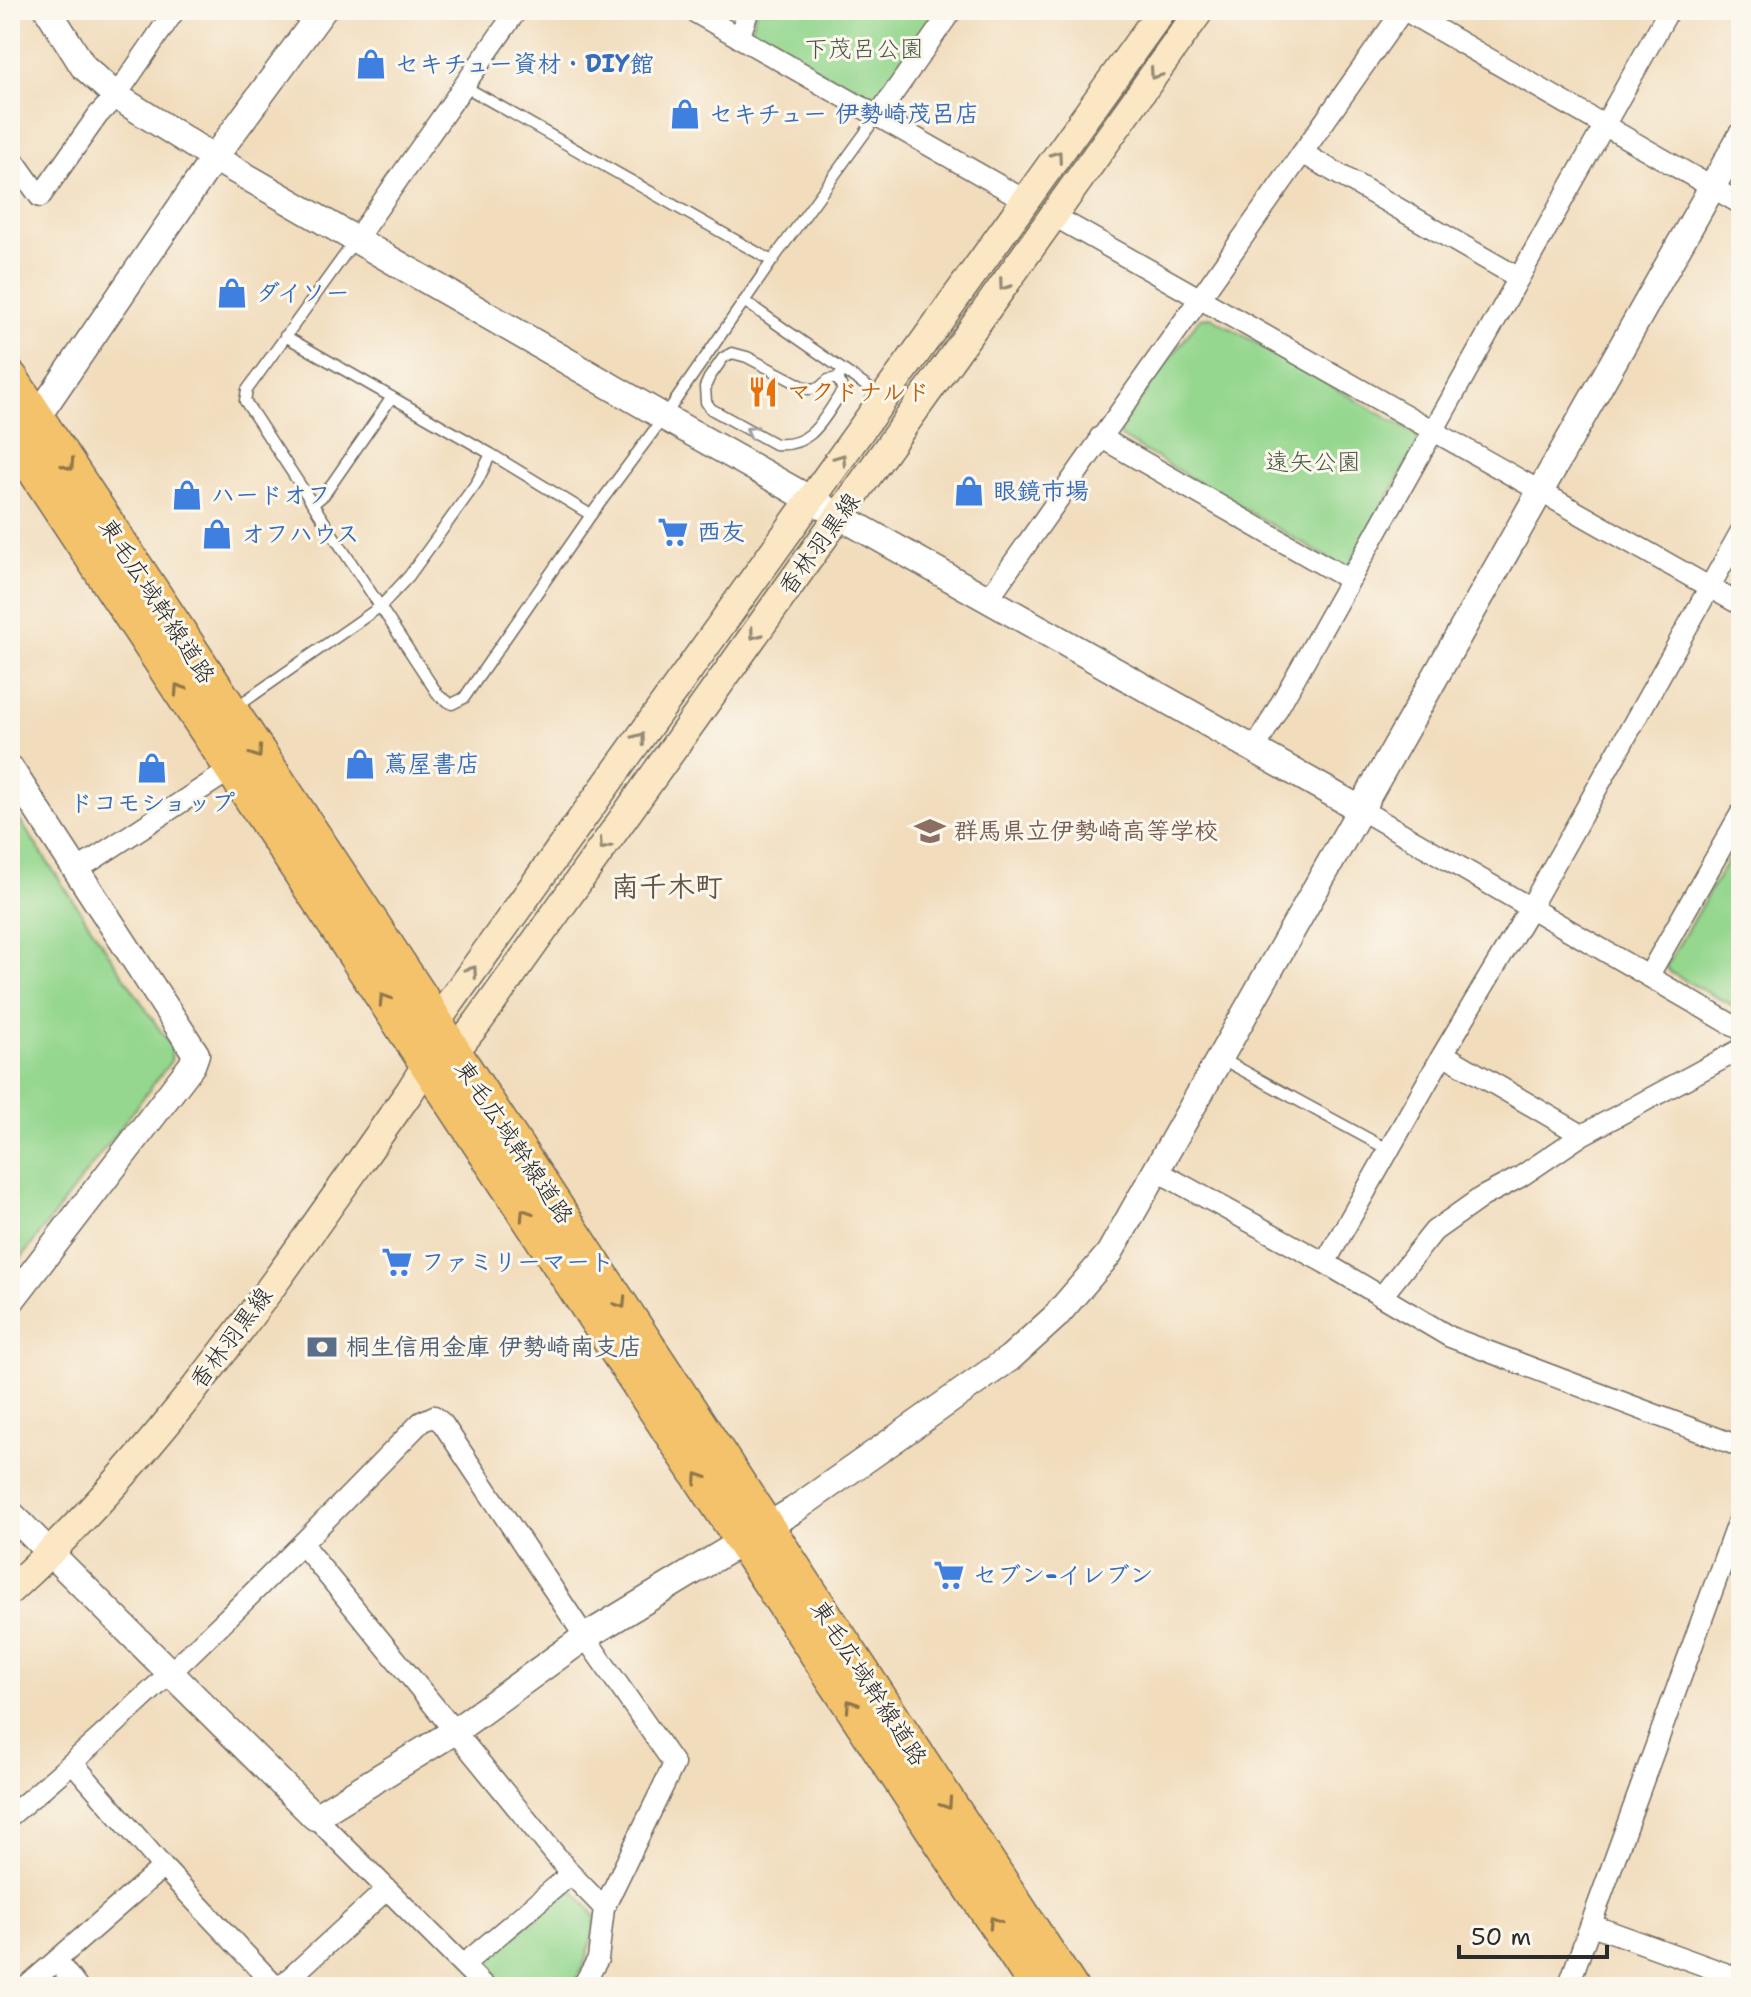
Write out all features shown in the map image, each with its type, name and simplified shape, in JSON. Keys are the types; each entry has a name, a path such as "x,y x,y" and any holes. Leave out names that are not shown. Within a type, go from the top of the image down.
{"highway":[{"name":"東毛広域幹線道路","path":"10,377 19,439 232,769 440,1058 755,1535 1070,1987"},
{"name":"東毛広域幹線道路","path":"19,439 230,711 436,1022 440,1058"},
{"name":"東毛広域幹線道路","path":"755,1535 1037,1987"}],"main road":[{"name":"香林羽黒線","path":"436,1022 1162,10"},
{"name":"香林羽黒線","path":"10,1590 50,1554 140,1454 216,1359 440,1058 492,1004 1200,10"}],"street":[{"path":"48,10 83,66 116,96 214,158 664,417 1360,809 1741,1030"},
{"path":"10,155 40,197 98,115 116,96 175,10"},
{"path":"19,439 214,158 323,10"},
{"path":"357,238 517,10"},
{"path":"691,10 1025,200"},
{"path":"739,38 749,10"},
{"path":"878,115 952,10"},
{"path":"988,599 1403,10 1741,204"},
{"path":"1254,751 1669,10"},
{"path":"315,1817 455,1731 585,1637 755,1535 1010,1358 1055,1317 1109,1254 1741,136"},
{"path":"1302,153 1519,278"},
{"path":"1054,216 1741,605"},
{"path":"1100,437 1348,579"},
{"path":"1325,1263 1530,908 1741,531"},
{"path":"10,768 193,1046 196,1059 10,1302"},
{"path":"77,870 232,769"},
{"path":"1649,975 1741,813"},
{"path":"1382,1296 1434,1231 1482,1197 1520,1177 1582,1135 1741,1049"},
{"path":"1443,1054 1582,1135"},
{"path":"1157,1171 1325,1263 1450,1337 1741,1447"},
{"path":"10,1816 170,1674 421,1422 434,1416 443,1424 674,1764 604,1908 598,1959 582,1987"},
{"path":"1568,1987 1741,1512"},
{"path":"10,1513 485,1987"},
{"path":"302,1544 571,1874 604,1908"},
{"path":"73,1763 163,1867 278,1987 386,1890"},
{"path":"26,1987 163,1867"},
{"path":"463,1965 571,1874"},
{"path":"1592,1925 1741,1979"},
{"path":"57,1961 77,1987"}],"lane":[{"path":"464,86 772,261"},
{"path":"357,238 247,390 245,401 439,696 456,703 464,698 591,515 878,115"},
{"path":"744,301 841,375 884,398"},
{"path":"285,336 591,515"},
{"path":"732,353 747,357 808,389 819,388 841,375 843,390 809,438 786,446 775,444 711,409 704,394 709,378 723,358 732,353"},
{"path":"313,504 324,495 392,397"},
{"path":"230,711 381,606 404,582 477,482 491,454"},
{"path":"1221,1058 1389,1150"}],"green space":[{"name":"下茂呂公園","path":"756,10 942,10 880,97 872,100 754,34 752,27"},
{"name":"遠矢公園","path":"1211,317 1417,435 1418,444 1349,565 1340,565 1121,437 1119,429 1200,318"},
{"path":"10,806 172,1048 171,1061 10,1273"},
{"path":"1741,837 1741,1010 1671,973 1666,967"},
{"path":"568,1892 576,1893 596,1917 588,1954 572,1987 497,1987 481,1970 481,1962"}],"place":[{"name":"セキチュー資材・DIY館","path":"371,64"},
{"name":"セキチュー 伊勢崎茂呂店","path":"685,114"},
{"name":"ダイソー","path":"232,293"},
{"name":"マクドナルド","path":"763,392"},
{"name":"眼鏡市場","path":"969,491"},
{"name":"ハードオフ","path":"187,495"},
{"name":"西友","path":"673,532"},
{"name":"オフハウス","path":"217,534"},
{"name":"蔦屋書店","path":"360,764"},
{"name":"ドコモショップ","path":"152,768"},
{"name":"群馬県立伊勢崎高等学校","path":"930,831"},
{"name":"ファミリーマート","path":"397,1262"},
{"name":"桐生信用金庫 伊勢崎南支店","path":"322,1347"},
{"name":"セブン-イレブン","path":"949,1575"}],"district":[{"name":"南千木町","path":"667,886"}]}
